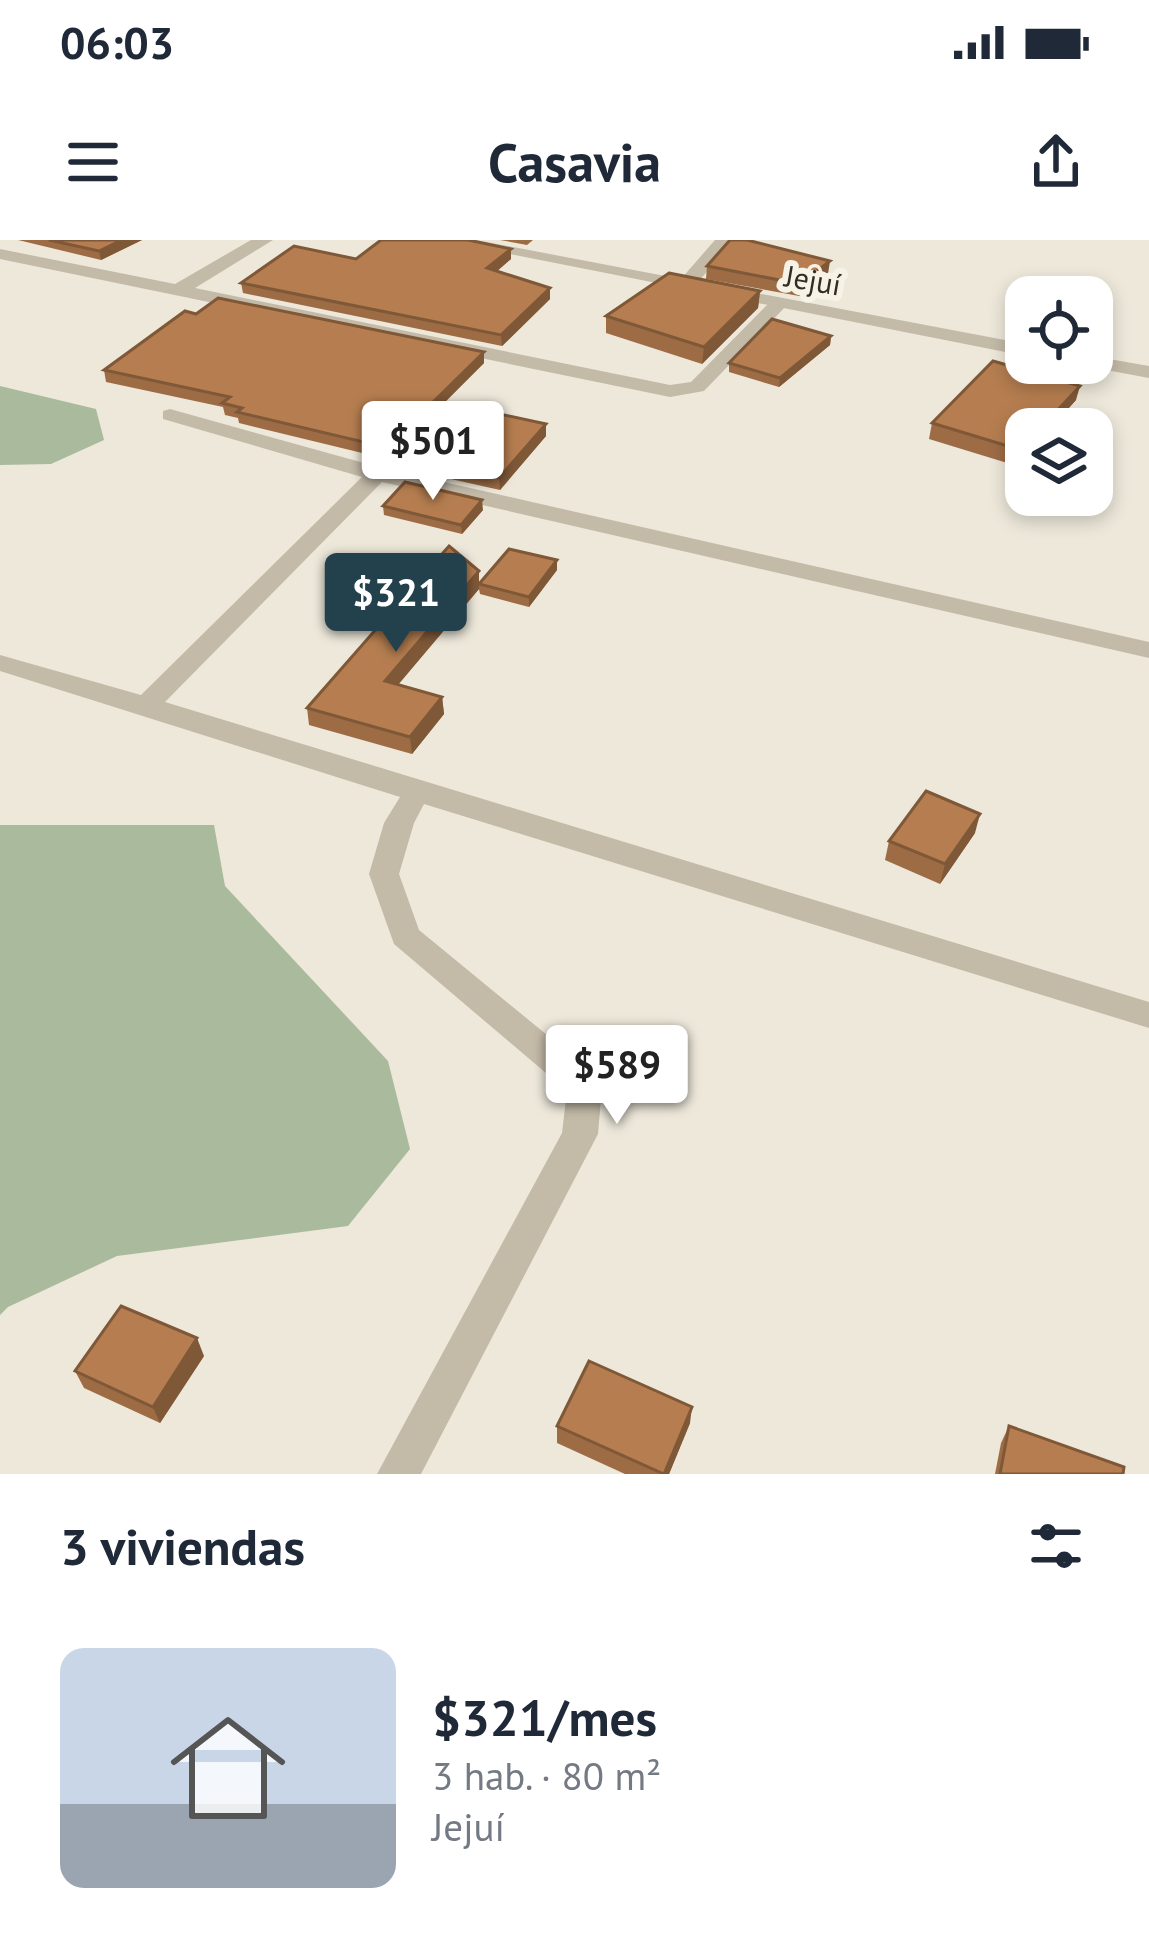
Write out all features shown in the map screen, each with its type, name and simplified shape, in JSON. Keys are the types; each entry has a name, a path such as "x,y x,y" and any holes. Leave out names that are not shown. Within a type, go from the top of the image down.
{"street":[{"path":"182,288 264,240"},
{"name":"Jejuí","path":"448,240 1005,346"},
{"path":"684,286 725,240"},
{"path":"0,254 670,391 697,388 778,305"},
{"path":"1113,366 1149,372"},
{"path":"170,415 377,474 1149,650"},
{"path":"146,705 377,474"},
{"path":"0,664 1149,1015"},
{"path":"398,1474 580,1134 585,1086 405,936 384,874 399,823 417,792"}],"green space":[{"path":"0,386 96,409 104,440 51,464 0,465"},
{"path":"0,825 214,825 225,886 388,1061 410,1149 348,1226 117,1256 0,1315"}],"building":[{"path":"49,240 122,240 99,251"},
{"path":"381,240 468,240 511,249 487,268 550,288 501,335 241,283 294,246 356,259"},
{"path":"730,240 830,261 800,284 707,266"},
{"path":"669,273 760,291 704,347 606,316"},
{"path":"218,298 484,352 435,400 546,424 499,478 237,412 242,408 222,403 230,397 104,370 185,311 196,314"},
{"path":"772,319 831,336 780,378 729,363"},
{"path":"993,361 1005,364 1005,384 1080,386 1060,408 1005,408 1005,445 932,423"},
{"path":"405,482 482,500 461,525 383,506"},
{"path":"449,546 479,571 385,681 442,697 410,737 307,708"},
{"path":"509,549 557,560 529,597 479,584"},
{"path":"926,791 980,814 945,864 889,841"},
{"path":"121,1306 197,1338 153,1407 75,1371"},
{"path":"589,1361 692,1407 664,1474 557,1426"},
{"path":"1009,1426 1124,1467 1123,1474 1000,1474"}]}
